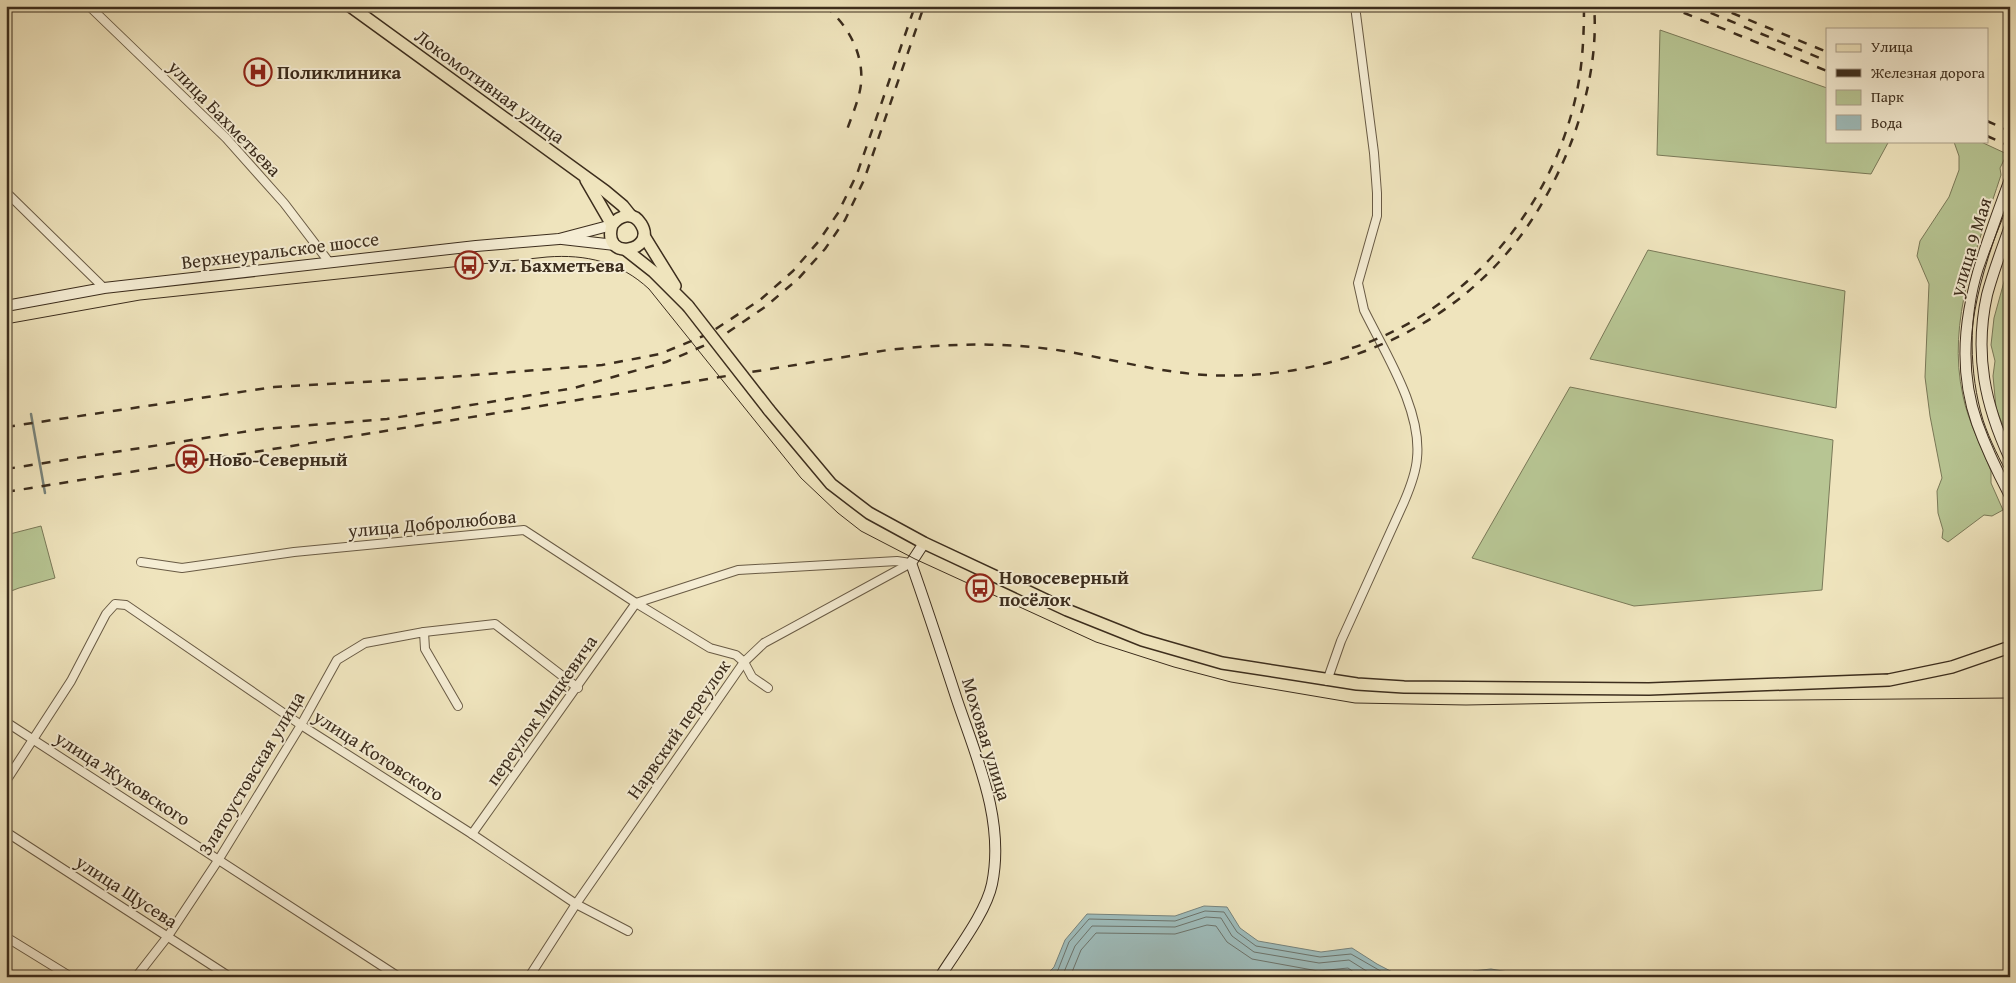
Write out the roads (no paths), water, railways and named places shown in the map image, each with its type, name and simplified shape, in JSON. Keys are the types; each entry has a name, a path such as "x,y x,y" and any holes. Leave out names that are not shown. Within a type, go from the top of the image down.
{"main road":[{"name":"Локомотивная улица","path":"350,6 605,191 632,216"},
{"path":"585,178 612,225"},
{"name":"улица 9 Мая","path":"2010,180 1978,270 1972,293 1966,327 1965,361 1970,396 1977,422 2010,496"},
{"path":"615,245 611,239 610,232 612,225 617,219 624,216 632,216 639,220 644,236 688,306 769,410 831,484 869,513 924,543 1067,610 1142,640 1222,663 1327,681 1404,687 1649,689 1864,682 1904,678 1952,667 2010,647"},
{"path":"559,239 612,225"},
{"name":"улица 9 Мая","path":"2010,226 1987,296 1982,328 1982,360 1990,409 2010,459"},
{"path":"626,250 640,244 644,236"},
{"name":"Верхнеуральское шоссе","path":"6,306 104,288 329,262 559,239"},
{"path":"559,239 615,245 626,250 654,272 688,306"},
{"path":"911,563 924,543"},
{"name":"Моховая улица","path":"911,563 982,772 992,812 996,848 992,886 978,917 940,977"}],"street":[{"name":"улица Бахметьева","path":"88,6 226,138 284,203 329,262"},
{"path":"1327,681 1341,641 1413,480 1417,458 1414,416 1364,310 1358,283 1377,216 1377,193 1374,153 1355,6"},
{"path":"6,192 104,288"},
{"name":"улица Добролюбова","path":"141,562 182,568 294,552 524,530 636,603 710,648 720,652 728,652 744,662 752,677 768,688"},
{"path":"636,603 738,570 897,561 911,563"},
{"name":"Нарвский переулок","path":"529,977 576,904 744,662 764,643 911,563"},
{"name":"переулок Мицкевича","path":"472,834 578,688 636,603"},
{"name":"улица Котовского","path":"33,740 72,681 106,614 115,604 126,605 301,725 472,834 576,904 628,931"},
{"name":"Златоустовская улица","path":"136,977 168,936 219,859 301,725 337,660 365,643 424,632 495,624 578,688"},
{"path":"424,632 425,650 458,706"},
{"name":"улица Жуковского","path":"6,722 398,977"},
{"path":"6,781 33,740"},
{"name":"улица Щусева","path":"6,832 230,977"},
{"path":"6,936 71,977"}],"water":[{"path":"1204,906 1227,907 1240,928 1258,941 1321,952 1352,948 1402,977 1044,977 1054,967 1065,940 1087,914 1175,916"},
{"path":"1491,969 1520,974 1524,977 1468,977 1473,971"}],"waterway":[{"path":"31,414 45,493"}],"tram line":[{"path":"2010,199 1986,261 1978,288 1972,345 1975,383 1983,420 2010,479"},
{"path":"6,324 140,300 547,257 561,256 589,259 614,266 626,272 649,289 801,478 838,513 861,531 915,559 1096,642 1174,667 1231,682 1355,703 1466,705 2010,698"}],"railway":[{"path":"825,6 847,31 853,41 860,62 860,90 846,133"},
{"path":"6,427 274,387 436,378 602,365 660,354 708,334 760,300 793,271 818,242 838,213 857,174 915,6"},
{"path":"6,469 262,429 387,419 574,388 666,362 715,341 765,307 798,279 825,249 845,220 864,180 924,6"},
{"path":"1352,348 1391,332 1428,311 1462,286 1492,256 1519,223 1542,187 1560,148 1573,108 1582,58 1584,6"},
{"path":"6,492 888,350 929,346 1010,345 1050,349 1167,371 1206,375 1253,375 1300,369 1345,358 1389,341 1430,319 1468,292 1502,259 1531,221 1558,173 1579,119 1587,91 1592,62 1595,34 1594,6"},
{"path":"1667,6 1826,71"},
{"path":"1694,6 1826,61"},
{"path":"1715,6 1826,52"},
{"path":"1988,121 2010,131"},
{"path":"1988,136 2010,146"}],"place":[{"name":"Поликлиника","path":"258,72"},
{"name":"Ул. Бахметьева","path":"469,265"},
{"name":"Ново-Северный","path":"190,459"},
{"name":"Новосеверный посёлок","path":"980,588"}]}
